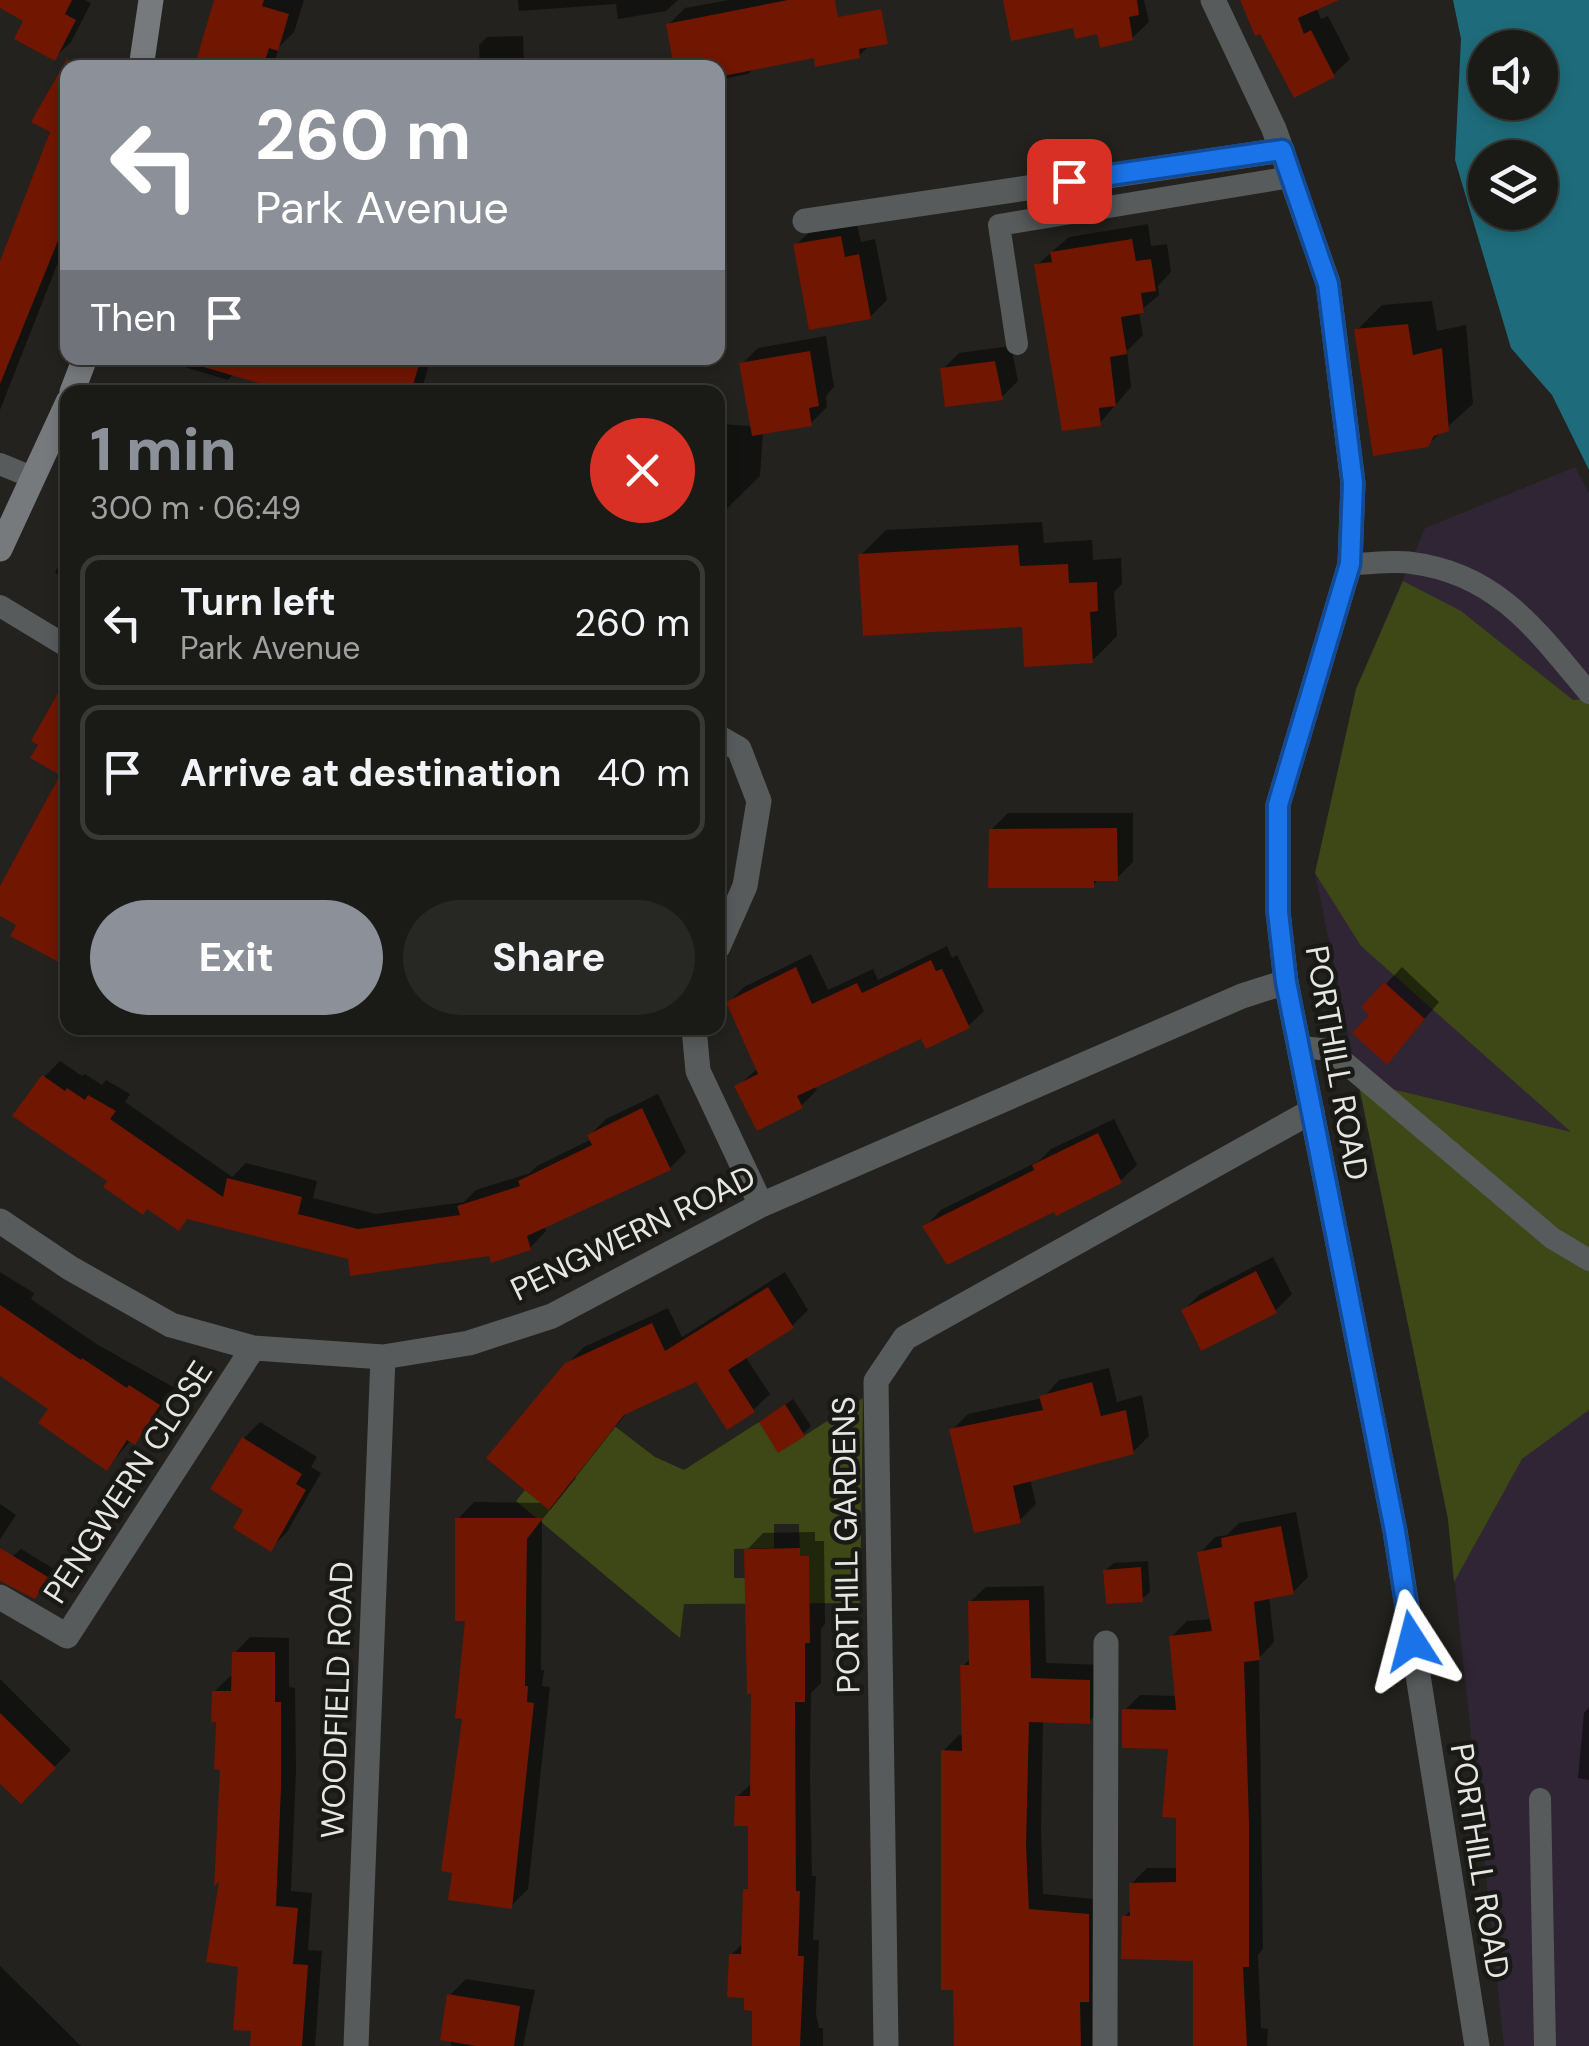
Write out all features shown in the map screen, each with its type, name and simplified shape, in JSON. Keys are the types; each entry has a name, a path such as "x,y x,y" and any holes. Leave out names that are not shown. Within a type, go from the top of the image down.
{"main road":[{"path":"142,60 151,0"},
{"path":"0,549 60,420"}],"street":[{"name":"PORTHILL ROAD","path":"1213,0 1282,150 1328,284 1353,483 1350,564 1278,805 1278,912 1286,982 1395,1531 1476,2046"},
{"path":"805,220 1282,150"},
{"path":"725,741 739,749 759,801 745,886 725,931"},
{"name":"PENGWERN ROAD","path":"0,1221 70,1268 171,1325 253,1348 382,1357 469,1343 552,1316 761,1205 1242,996 1286,982"},
{"path":"695,1035 698,1071 761,1205"},
{"name":"PORTHILL GARDENS","path":"886,2046 876,1381 905,1338 1312,1112"},
{"name":"PENGWERN CLOSE","path":"0,1597 67,1636 253,1348"},
{"name":"WOODFIELD ROAD","path":"356,2046 382,1357"},
{"path":"1105,2046 1106,1643"}],"lane":[{"path":"1016,344 998,225 1292,177"},
{"path":"0,464 34,478"},
{"path":"1350,564 1412,562 1480,582 1530,623 1589,693"},
{"path":"0,606 60,642"},
{"path":"1301,1047 1330,1050 1552,1238 1589,1260"},
{"path":"1540,1799 1545,2046"}],"shaded area":[{"path":"1575,467 1589,493 1589,2046 1504,2046 1448,1519 1315,873 1356,689 1425,528"}],"green space":[{"path":"1403,581 1461,611 1573,700 1589,699 1589,1410 1522,1459 1454,1582 1448,1519 1358,1081 1571,1132 1361,946 1315,873 1356,689"},
{"path":"863,1398 860,1603 684,1604 680,1638 516,1501 525,1490 550,1510 576,1478 557,1461 595,1411 655,1457 684,1470 759,1422 779,1452","holes":["774,1524 799,1524 800,1556 768,1578 734,1578 734,1549 774,1548"]}],"water":[{"path":"1453,0 1589,0 1589,470 1552,395 1511,348 1476,230 1558,230 1558,140 1468,140 1468,204 1455,160 1461,39"}],"building":[{"path":"0,0 72,0 65,14 76,20 55,61 14,39 23,21 0,8"},
{"path":"214,0 264,0 262,6 289,14 278,51 269,48 265,60 196,60"},
{"path":"788,0 835,0 838,17 881,9 888,44 859,49 860,58 815,67 814,58 725,76 725,60 673,60 666,24"},
{"path":"1003,0 1137,0 1139,15 1129,17 1133,40 1100,48 1097,34 1075,39 1073,28 1011,41"},
{"path":"1240,0 1339,0 1298,18 1304,34 1311,30 1335,77 1294,98 1260,34 1255,36"},
{"path":"60,71 60,236 0,384 0,261 50,132 31,122"},
{"path":"841,236 845,257 859,254 871,319 809,330 793,244"},
{"path":"1132,239 1136,261 1151,259 1156,291 1141,293 1144,313 1121,317 1127,354 1110,357 1116,406 1099,408 1101,426 1062,431 1034,264 1052,262 1050,252"},
{"path":"1408,324 1413,355 1442,348 1449,431 1434,436 1428,447 1373,456 1354,329"},
{"path":"810,351 819,406 809,408 812,426 752,436 739,363"},
{"path":"995,361 1003,400 945,407 940,368"},
{"path":"419,365 413,385 266,385 200,366"},
{"path":"1018,545 1020,566 1068,564 1069,583 1097,582 1098,611 1090,612 1093,663 1024,667 1022,627 863,636 858,554"},
{"path":"60,689 60,775 30,758 38,745 31,741"},
{"path":"60,775 60,963 10,936 16,925 0,916 0,886"},
{"path":"1117,828 1118,881 1094,881 1094,888 988,888 989,829"},
{"path":"931,960 936,971 942,969 970,1028 926,1049 921,1039 797,1096 803,1108 757,1131 734,1086 758,1074 726,1002 796,967 812,1004 857,983 862,993"},
{"path":"1384,982 1425,1019 1387,1065 1352,1033 1369,1015 1361,1007"},
{"path":"42,1075 65,1091 67,1088 85,1100 88,1095 116,1111 110,1119 223,1197 227,1178 302,1197 298,1214 358,1229 460,1215 457,1206 520,1186 518,1181 592,1145 587,1135 642,1108 671,1170 527,1236 531,1250 491,1263 489,1256 350,1276 348,1259 187,1219 179,1231 147,1209 143,1215 103,1187 107,1181 12,1116"},
{"path":"1098,1133 1122,1183 947,1265 922,1226"},
{"path":"1256,1271 1277,1313 1201,1351 1181,1310"},
{"path":"768,1287 794,1328 728,1370 755,1412 727,1430 696,1382 624,1415 549,1510 486,1458 565,1363 652,1323 665,1351"},
{"path":"0,1305 81,1360 160,1405 135,1445 127,1440 107,1471 38,1423 48,1409 0,1376"},
{"path":"1092,1382 1101,1416 1126,1410 1134,1454 1013,1486 1021,1523 974,1533 949,1429 1043,1410 1039,1396"},
{"path":"785,1404 805,1436 778,1453 759,1422"},
{"path":"242,1437 302,1474 296,1484 306,1490 271,1552 233,1528 243,1510 210,1489"},
{"path":"455,1518 543,1518 527,1539 525,1686 527,1702 534,1703 512,1909 448,1900 452,1873 441,1871 462,1719 455,1718 465,1621 455,1621"},
{"path":"1281,1526 1294,1594 1254,1602 1260,1660 1244,1662 1249,1821 1249,1967 1243,1967 1247,2046 1193,2046 1193,1961 1121,1959 1122,1916 1130,1916 1129,1883 1176,1882 1176,1818 1162,1817 1168,1749 1122,1748 1122,1709 1176,1710 1169,1636 1212,1631 1197,1552 1222,1547 1221,1538"},
{"path":"0,1548 48,1577 35,1599 0,1581"},
{"path":"800,1548 800,1556 809,1556 810,1643 805,1643 805,1702 795,1702 798,1956 804,1956 800,2046 752,2046 752,2011 744,2010 744,1998 727,1997 729,1954 741,1954 743,1889 748,1889 748,1826 734,1826 735,1796 750,1796 751,1694 747,1694 744,1549"},
{"path":"1141,1567 1143,1602 1106,1604 1103,1570"},
{"path":"1029,1600 1031,1678 1090,1680 1090,1724 1029,1722 1026,1846 1029,1909 1089,1914 1089,2002 1080,2002 1081,2046 954,2046 953,1990 941,1990 941,1750 962,1751 960,1665 969,1665 968,1601"},
{"path":"232,1652 275,1652 275,1702 281,1702 276,1906 298,1908 293,1964 308,1965 302,2046 250,2046 251,2031 233,2030 238,1967 206,1962 219,1881 214,1887 220,1770 214,1769 216,1722 211,1722 212,1691 231,1691"},
{"path":"0,1713 56,1768 21,1804 0,1784"},
{"path":"447,1994 520,2006 514,2046 476,2046 440,2040"}],"route":[{"path":"1069,181 1282,150 1328,284 1353,483 1352,546 1350,564 1278,805 1278,912 1286,982 1395,1531 1412,1641"}]}
